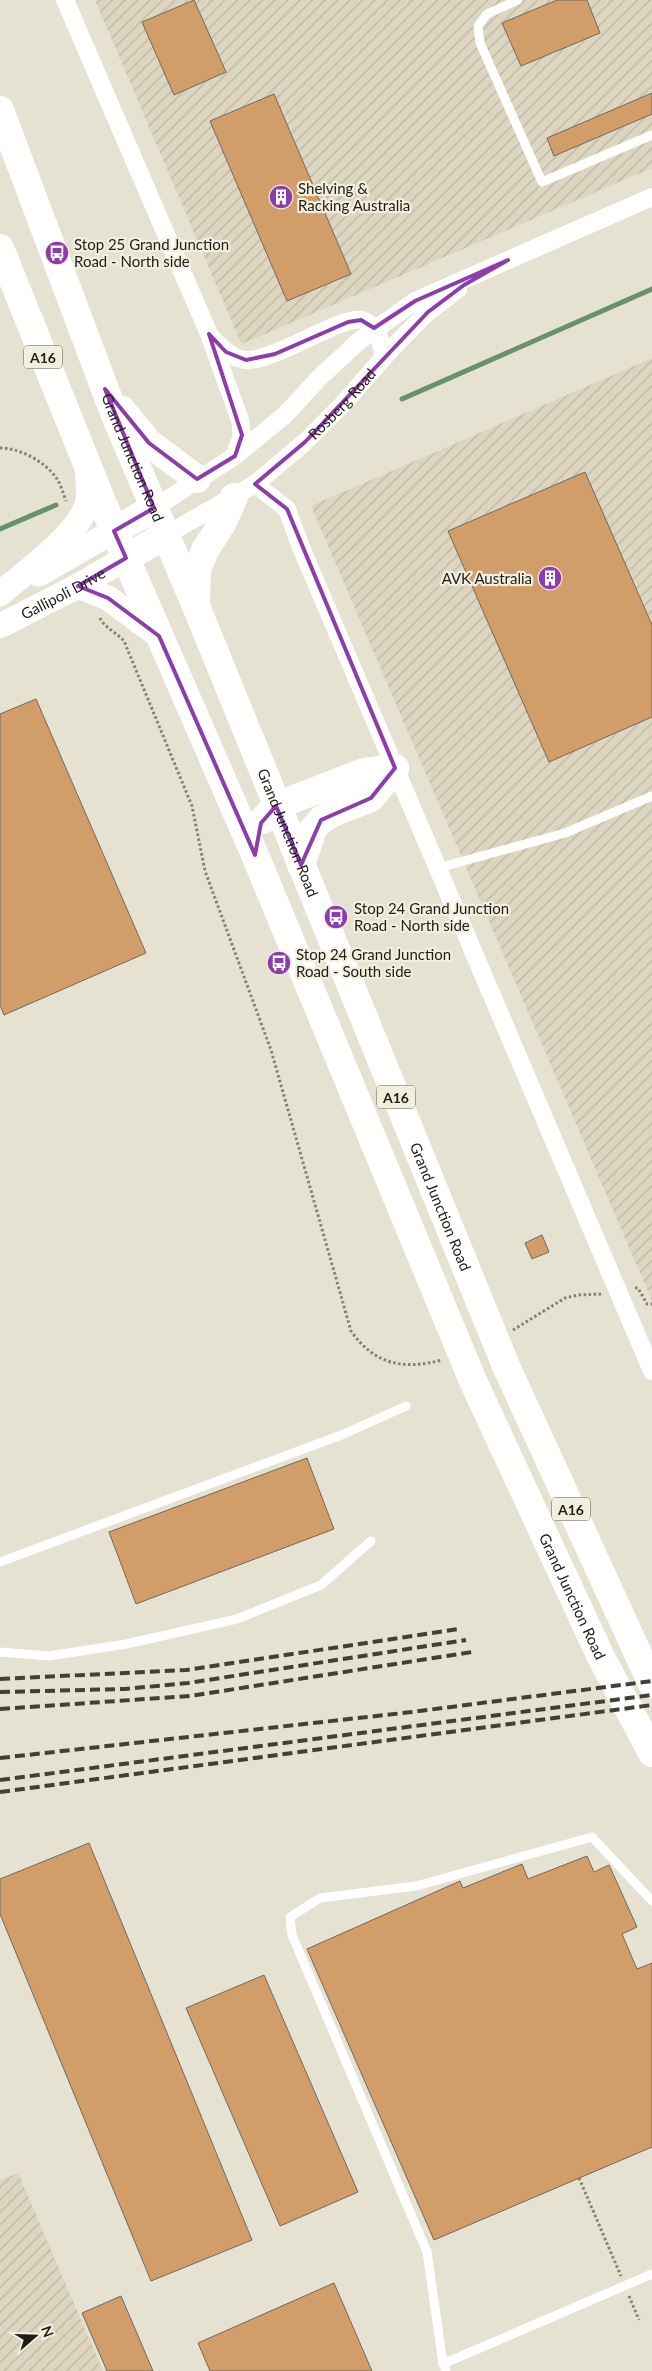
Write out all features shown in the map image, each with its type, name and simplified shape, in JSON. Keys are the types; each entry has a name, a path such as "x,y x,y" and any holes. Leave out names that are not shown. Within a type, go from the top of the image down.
{"highway":[{"name":"Grand Junction Road","path":"0,110 105,389 196,606 491,1330 652,1684"},
{"name":"Grand Junction Road","path":"0,248 114,531 255,855 451,1352 473,1381 601,1657 646,1743"},
{"path":"105,389 150,442 197,479"},
{"path":"196,606 197,570 205,550 245,490"},
{"path":"114,531 154,508"},
{"path":"126,558 166,535"},
{"path":"255,855 260,823 276,806 364,772 395,768"},
{"path":"301,865 313,829 321,820 335,812 371,798 395,768"}],"street":[{"path":"65,0 209,334 240,420 242,435 235,456"},
{"name":"Rosberg Road","path":"154,508 235,456 286,414 319,378 374,328 415,301 652,197"},
{"name":"Rosberg Road","path":"166,535 245,490 305,442 342,405 383,357 436,307 464,285 508,260"},
{"path":"209,334 226,352 246,360 275,354 348,322 361,320 374,328 382,342 383,357"},
{"path":"0,595 65,537 85,510 88,493 87,466"},
{"path":"245,490 287,509 300,546 652,1371"},
{"name":"Gallipoli Drive","path":"0,595 114,531"},
{"name":"Gallipoli Drive","path":"0,626 78,586 126,558"},
{"path":"78,586 108,598 159,636"}],"lane":[{"path":"518,0 487,14 478,26 480,43 542,182 652,136"},
{"path":"438,868 565,833 652,796"},
{"path":"0,1562 344,1434 406,1406"},
{"path":"0,1652 50,1656 126,1644 237,1619 321,1585 371,1541"},
{"path":"652,1902 592,1837 416,1886 320,1898 290,1917 292,1934 427,2252 445,2368 652,2274"}],"path":[{"path":"192,806 205,872 271,1050 351,1331 360,1344 380,1360 405,1365 427,1364 451,1352"},
{"path":"518,1328 565,1298 618,1291"},
{"path":"579,2178 639,2320"}],"highlighted area":[{"path":"508,260 464,285 428,312 305,442 255,484 287,509 395,768 371,798 321,820 301,865 276,806 261,823 255,855 159,636 108,598 78,586 126,558 114,531 154,508 105,389 149,443 197,479 235,456 242,435 209,334 226,352 246,360 275,354 348,322 361,320 374,328 415,301"}],"shaded area":[{"path":"95,0 652,0 652,168 244,343 240,341"},
{"path":"652,358 652,1301 311,506"},
{"path":"18,2173 103,2371 0,2371 0,2180"}],"building":[{"path":"194,0 226,72 174,95 142,22"},
{"path":"557,0 587,0 600,33 521,66 502,23"},
{"path":"652,93 652,114 554,156 547,138"},
{"name":"Shelving & Racking Australia","path":"274,94 351,274 287,301 210,121"},
{"name":"AVK Australia","path":"585,472 652,625 652,717 549,762 448,531"},
{"path":"36,699 146,953 4,1015 0,1005 0,714"},
{"path":"542,1235 549,1252 532,1259 525,1243"},
{"path":"307,1458 334,1529 136,1604 109,1532"},
{"path":"89,1843 252,2240 151,2281 0,1914 0,1879"},
{"path":"587,1856 594,1872 609,1865 637,1927 622,1934 637,1969 652,1963 652,2147 434,2240 307,1949 460,1881 463,1888 522,1864 528,1879"},
{"path":"264,1975 358,2192 280,2226 186,2008"},
{"path":"334,2283 372,2371 210,2371 198,2343"},
{"path":"121,2296 153,2371 107,2371 82,2313"}],"waterway":[{"path":"402,399 652,289"},
{"path":"0,529 56,505"}],"railway":[{"path":"0,1679 186,1670 459,1629"},
{"path":"0,1692 125,1689 188,1683 466,1640"},
{"path":"0,1709 190,1696 472,1652"},
{"path":"0,1758 412,1712 652,1681"},
{"path":"0,1780 652,1695"},
{"path":"0,1792 652,1705"}],"place":[{"name":"Shelving & Racking Australia","path":"281,197"},
{"name":"Stop 25 Grand Junction Road - North side","path":"57,253"},
{"name":"AVK Australia","path":"550,578"},
{"name":"Stop 24 Grand Junction Road - North side","path":"336,917"},
{"name":"Stop 24 Grand Junction Road - South side","path":"279,963"}]}
